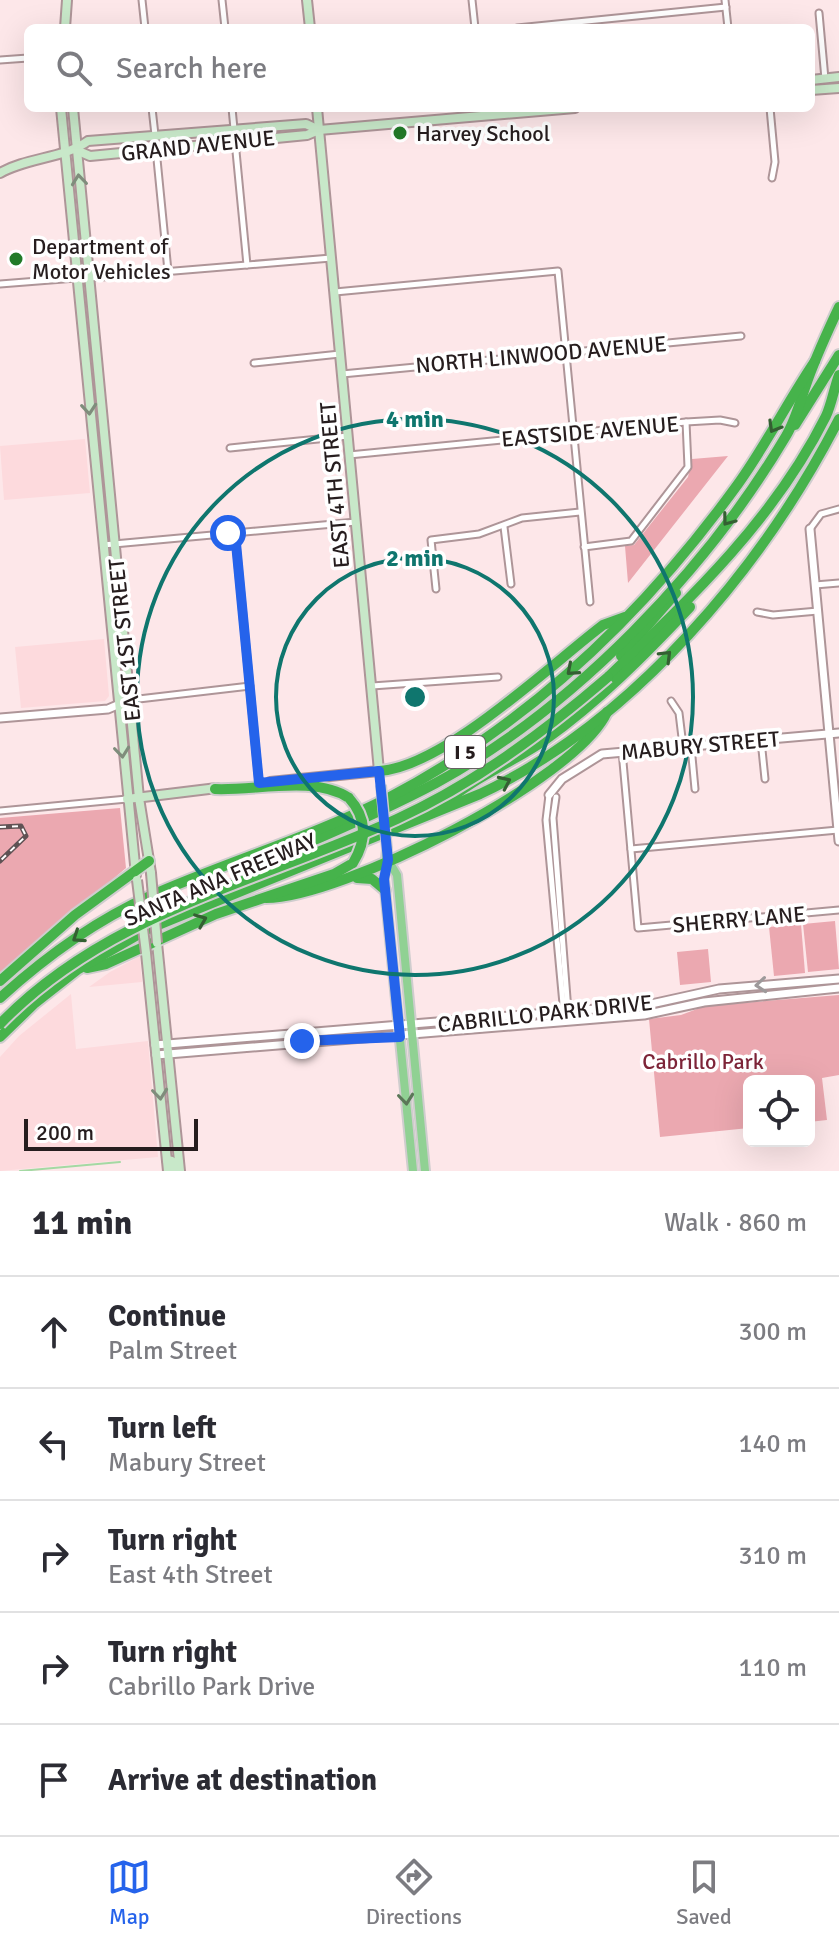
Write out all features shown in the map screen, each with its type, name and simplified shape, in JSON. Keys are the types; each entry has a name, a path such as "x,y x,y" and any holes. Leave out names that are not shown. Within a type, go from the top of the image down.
{"highway":[{"name":"SANTA ANA FREEWAY","path":"276,847 298,847 437,782 499,744 572,686 697,561 788,433 839,307"},
{"path":"788,433 839,355"},
{"name":"SANTA ANA FREEWAY","path":"0,998 68,944 134,904 389,797 451,761 544,694 628,616 673,566 739,483 815,361"},
{"path":"827,414 839,375"},
{"name":"I 5","path":"721,568 777,494 839,390"},
{"name":"SANTA ANA FREEWAY","path":"0,1037 35,1003 77,970 148,929 519,775 559,750 609,709 683,639 742,571 792,502 839,419"},
{"path":"0,1016 46,975 132,920 439,792 514,748 606,676 652,623 697,561"},
{"name":"SANTA ANA FREEWAY","path":"434,812 456,793 539,744 600,696 650,650 707,590 721,568"},
{"path":"0,1024 49,979 134,925 396,819 517,751 606,676 721,568"},
{"path":"379,771 407,767 427,756 492,713 603,625 628,616"},
{"path":"351,879 387,854 488,813 529,787 600,728 609,709"},
{"path":"77,970 106,964 193,923 334,874 353,863 362,846 364,824 349,798 317,785 215,789"},
{"path":"0,981 149,861"},
{"path":"266,898 285,898 351,879 372,879 385,890"},
{"path":"0,1007 11,988"}],"main road":[{"path":"65,24 67,0"},
{"path":"307,0 310,24"},
{"path":"815,80 839,77"},
{"path":"815,90 839,88"},
{"name":"EAST 1ST STREET","path":"61,112 127,799 168,1171"},
{"name":"EAST 1ST STREET","path":"73,112 129,700 139,798 151,873 169,1054 178,1171"},
{"name":"EAST 4TH STREET","path":"317,112 381,785 387,854 385,890 413,1171"},
{"name":"GRAND AVENUE","path":"0,173 64,151 76,150 90,156 307,135 319,130 483,113"},
{"name":"GRAND AVENUE","path":"76,150 88,141 155,135 306,124 319,130"},
{"path":"76,278 85,286 94,329"},
{"path":"127,799 379,771"},
{"name":"EAST 4TH STREET","path":"387,854 397,875 425,1171"},
{"path":"167,1160 172,1161 178,1171"}],"street":[{"path":"142,0 145,24"},
{"path":"222,0 225,24"},
{"path":"472,0 475,24"},
{"path":"552,24 725,4 728,24"},
{"path":"819,13 825,79"},
{"path":"0,60 24,58"},
{"path":"152,112 155,135"},
{"path":"232,112 234,129"},
{"path":"770,112 775,162 772,178"},
{"path":"235,140 247,265"},
{"path":"156,148 168,271"},
{"path":"89,278 331,258"},
{"path":"335,292 558,271 590,602"},
{"path":"0,284 76,278"},
{"name":"NORTH LINWOOD AVENUE","path":"342,374 741,336"},
{"path":"254,363 340,354"},
{"name":"EASTSIDE AVENUE","path":"349,455 686,422 720,420 735,423"},
{"path":"584,547 631,541 688,467 686,422"},
{"path":"230,448 348,436"},
{"path":"839,509 821,514 810,529 839,841"},
{"path":"436,589 431,540 504,527 522,518 580,512"},
{"path":"102,546 356,522"},
{"path":"504,527 511,584"},
{"path":"235,533 259,783"},
{"path":"815,585 839,583"},
{"path":"757,612 773,615 818,611"},
{"path":"372,686 498,677"},
{"path":"0,718 108,709 129,700 250,686"},
{"path":"671,701 679,713 695,789"},
{"name":"MABURY STREET","path":"552,796 568,776 589,759 622,750 839,733"},
{"path":"761,740 765,779"},
{"path":"622,750 631,849 838,830"},
{"path":"552,796 546,820 563,1004 569,1021"},
{"path":"0,811 127,799"},
{"name":"SHERRY LANE","path":"631,849 638,928 839,910"},
{"name":"CABRILLO PARK DRIVE","path":"411,1031 651,1004 735,987 839,979"},
{"path":"735,987 736,998"},
{"name":"CABRILLO PARK DRIVE","path":"156,1050 169,1054 411,1031 644,1015 736,998 839,988"},
{"name":"CABRILLO PARK DRIVE","path":"156,1050 168,1044 309,1031 400,1032"}],"shaded area":[{"path":"85,439 90,493 4,500 0,446"},
{"path":"104,639 109,696 105,701 21,708 15,647"},
{"path":"140,956 142,982 89,987 110,972"},
{"path":"71,994 76,1049 148,1041 158,1157 0,1171 0,1057 19,1036"}],"green space":[{"path":"728,456 628,583 625,546 634,545 688,477 692,459"},
{"path":"120,808 126,868 0,975 0,818"},
{"path":"835,921 839,969 808,972 803,924"},
{"path":"801,924 805,973 774,976 769,927"},
{"path":"708,949 711,982 680,985 677,952"},
{"name":"Cabrillo Park","path":"839,995 839,1075 822,1078 827,1120 815,1121 815,1075 743,1075 743,1129 660,1137 649,1019 681,1015 705,1006"}],"waterway":[{"path":"20,1171 120,1162"}],"railway":[{"path":"0,827 21,826 26,836 0,861"}],"place":[{"name":"Harvey School","path":"400,133"},
{"name":"Department of Motor Vehicles","path":"16,259"}],"route":[{"path":"228,533 235,533 259,783 379,771 388,860 384,879 400,1037 302,1041"}]}
